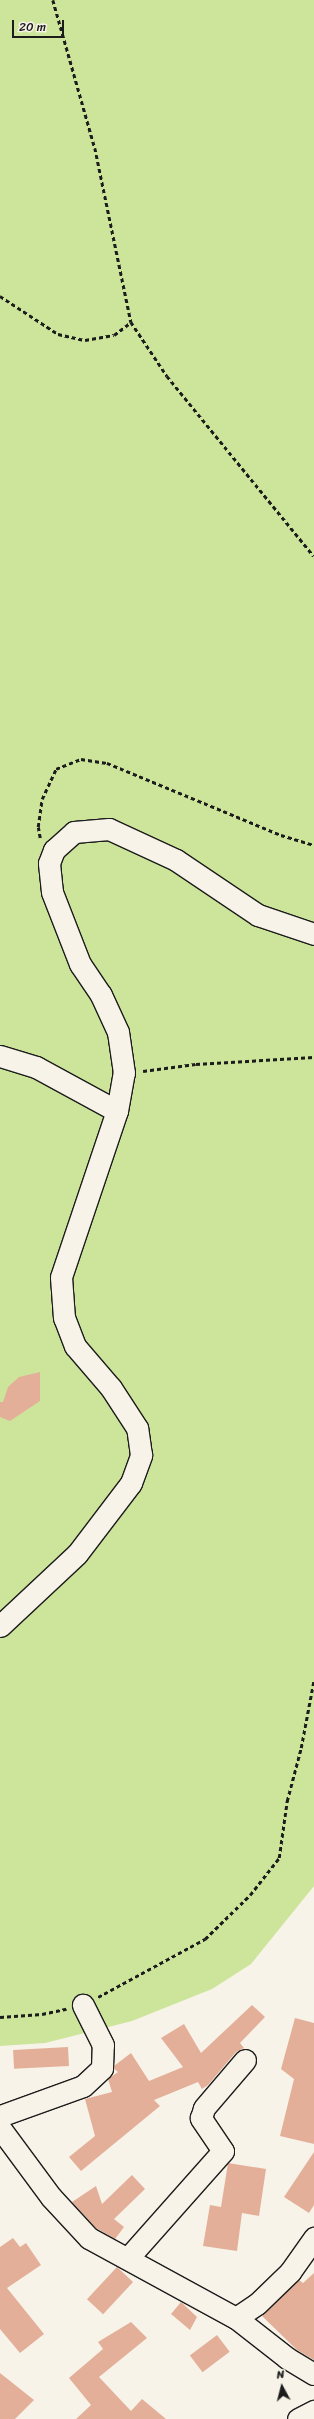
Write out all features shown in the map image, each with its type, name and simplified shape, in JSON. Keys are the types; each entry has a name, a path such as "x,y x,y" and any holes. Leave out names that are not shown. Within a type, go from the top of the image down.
{"street":[{"path":"0,1626 77,1554 131,1483 141,1455 137,1428 111,1388 75,1346 64,1318 61,1277 117,1111 124,1073 118,1032 101,995 80,964 52,892 49,863 54,850 74,832 109,829 176,860 258,915 314,934"},
{"path":"0,1056 36,1067 117,1111"},
{"path":"0,2116 83,2086 102,2068 103,2045 83,2005"},
{"path":"128,2258 223,2151 201,2118 204,2108 245,2060"},
{"path":"0,2128 68,2218 89,2238 128,2258 175,2287 236,2318 287,2358 314,2374"},
{"path":"236,2318 257,2304 290,2272 314,2238"},
{"path":"298,2419 314,2411"}],"path":[{"path":"53,0 95,148 132,322 167,376 314,556"},
{"path":"0,296 58,334 85,340 114,335 132,322"},
{"path":"49,863 38,827 42,799 56,769 81,759 107,763 281,834 314,845"},
{"path":"124,1073 196,1064 314,1057"},
{"path":"0,2017 42,2014 83,2005 205,1940 250,1895 279,1858 287,1801 301,1748 314,1679"}],"green space":[{"path":"0,0 314,0 314,1886 251,1964 212,1989 132,2021 45,2043 0,2046"}],"building":[{"path":"40,1372 40,1401 10,1421 0,1417 0,1402 3,1402 8,1387 19,1377"},
{"path":"252,2005 265,2017 240,2043 244,2048 236,2052 208,2085 202,2089 198,2082 154,2100 160,2106 81,2171 69,2157 95,2136 85,2099 112,2092 108,2079 118,2072 114,2069 114,2066 131,2053 149,2081 183,2067 161,2038 184,2024 201,2053"},
{"path":"295,2018 314,2023 314,2144 280,2136 294,2079 281,2069"},
{"path":"68,2047 69,2066 14,2069 13,2050"},
{"path":"314,2152 314,2205 309,2213 284,2197"},
{"path":"228,2163 266,2169 259,2216 242,2213 237,2251 203,2246 210,2205 221,2207"},
{"path":"132,2175 145,2189 114,2219 124,2227 115,2239 96,2228 72,2202 96,2186 102,2204"},
{"path":"13,2238 20,2247 26,2243 41,2265 7,2288 44,2334 20,2353 0,2329 0,2247"},
{"path":"117,2267 133,2282 103,2314 87,2299"},
{"path":"314,2273 314,2360 297,2350 262,2316 299,2280 303,2283"},
{"path":"181,2302 197,2317 190,2330 171,2314"},
{"path":"131,2322 147,2338 99,2377 131,2411 142,2399 166,2419 76,2419 91,2405 69,2378 103,2349 98,2342"},
{"path":"217,2335 230,2352 202,2372 190,2355"},
{"path":"0,2373 34,2400 15,2419 0,2419"}]}
